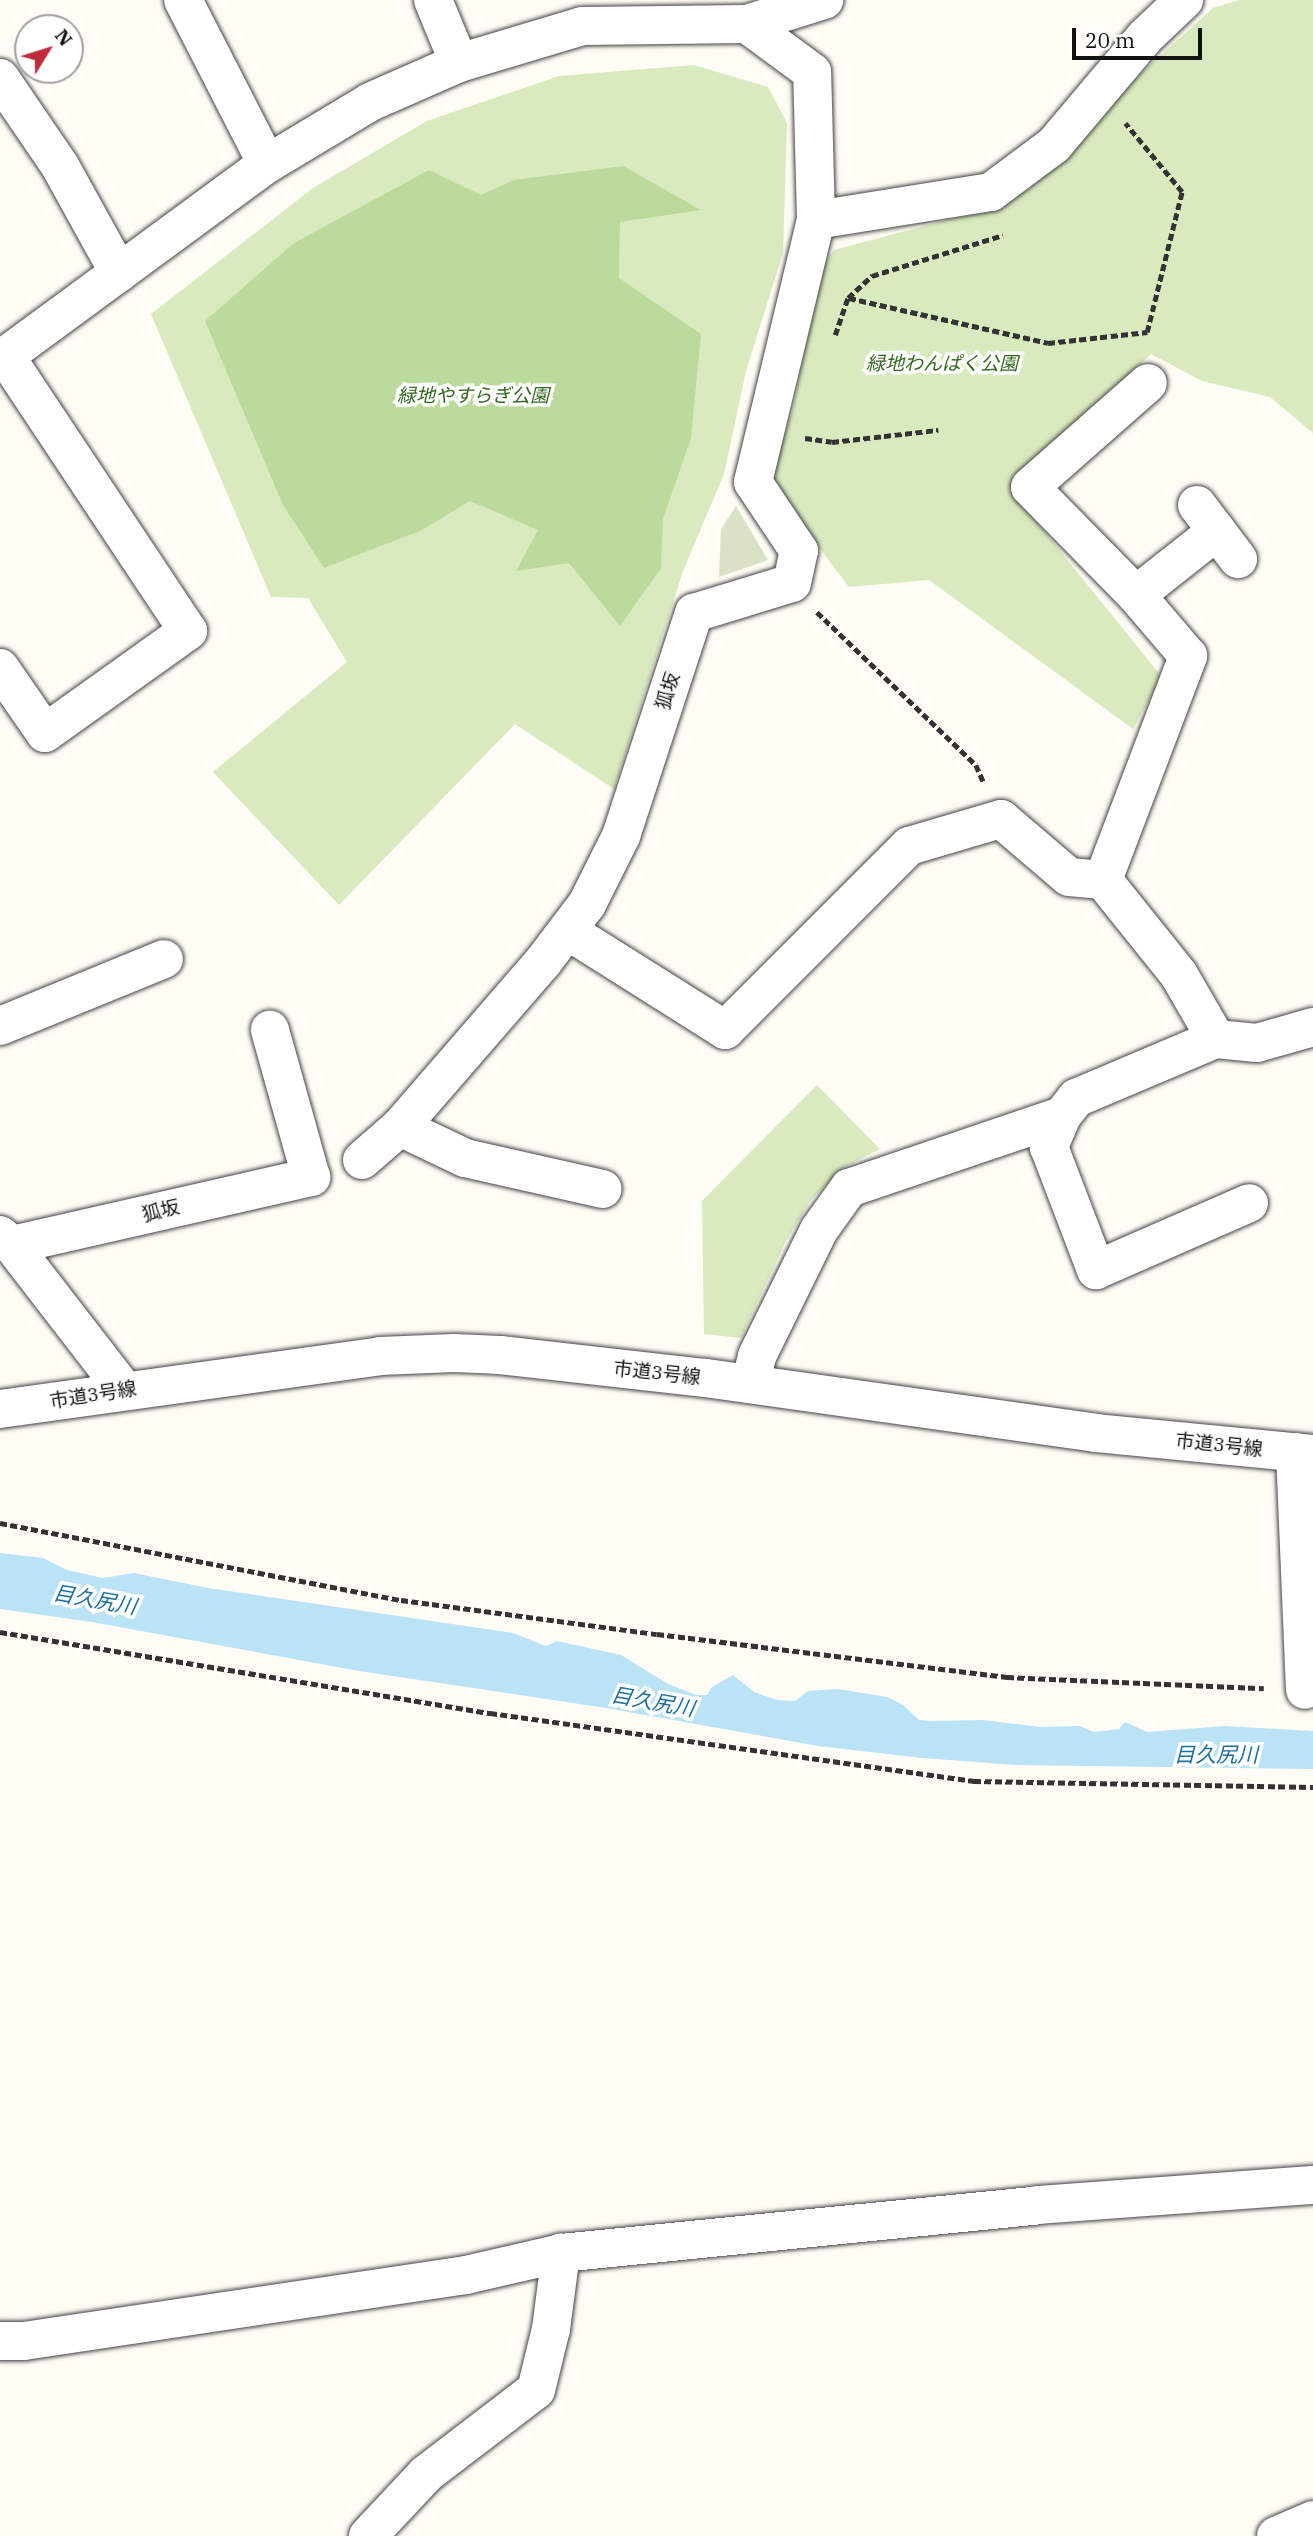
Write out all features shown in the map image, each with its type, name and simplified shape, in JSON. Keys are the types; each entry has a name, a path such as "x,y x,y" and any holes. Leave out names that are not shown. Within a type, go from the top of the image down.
{"street":[{"path":"183,0 267,164"},
{"path":"433,0 459,63"},
{"path":"2,674 45,733 188,631 2,358 267,164 370,102 459,63 582,26 747,24 824,0"},
{"path":"816,219 991,192 1054,145 1145,37 1184,0"},
{"path":"747,24 812,72 816,219 753,482 799,551 792,583"},
{"path":"0,78 60,166 119,273"},
{"path":"1103,880 1188,656 1136,595 1030,487 1148,383"},
{"path":"1136,595 1217,532"},
{"name":"狐坂","path":"362,1160 400,1127 568,931 587,904 621,836 694,613 792,583"},
{"path":"568,931 725,1030 909,846 1001,818 1069,877 1103,880 1179,975 1216,1039"},
{"path":"0,1026 164,959"},
{"path":"1249,1203 1096,1270 1049,1147 1062,1116 1076,1098 1216,1039 1257,1043 1313,1027"},
{"name":"狐坂","path":"6,1240 311,1177 270,1030"},
{"path":"750,1383 757,1356 818,1230 849,1188 1062,1116"},
{"path":"400,1127 465,1158 603,1189"},
{"path":"6,1240 124,1390"},
{"name":"市道3号線","path":"0,1409 380,1356 454,1353 500,1355 750,1383 1095,1433 1304,1453"},
{"path":"1304,1453 1305,1690"},
{"path":"0,2341 24,2341 453,2277 561,2253 1024,2206 1313,2185"},
{"path":"368,2536 426,2474 536,2390 551,2329 561,2253"},
{"path":"1276,2536 1313,2520"}],"path":[{"path":"848,298 1048,343 1147,332 1182,192 1123,121"},
{"path":"804,438 832,442 938,430"},
{"path":"792,583 815,610 975,765 1001,818"},
{"path":"0,1523 401,1600 657,1634 1007,1677 1305,1690"},
{"path":"0,1632 490,1713 974,1781 1313,1787"}],"green space":[{"name":"緑地わんぱく公園","path":"1239,0 1313,0 1313,433 1270,397 1202,381 1151,354 1010,489 1162,677 1133,729 929,580 849,587 769,481 793,409 821,268 834,250 1007,204 1110,101 1213,8"},
{"name":"緑地やすらぎ公園","path":"694,65 768,87 787,123 783,253 746,371 724,474 683,571 614,789 515,724 339,905 213,772 347,662 308,598 271,597 151,314 313,188 427,121 559,76"},
{"path":"623,166 701,210 620,222 619,278 701,334 691,438 663,519 661,568 620,626 569,563 516,571 538,530 470,501 422,530 324,568 283,505 205,321 294,243 429,170 481,195 514,180"},
{"path":"736,506 768,560 719,577 721,529"},
{"path":"817,1085 880,1149 843,1168 811,1200 785,1243 741,1338 704,1334 702,1201"}],"water":[{"name":"目久尻川","path":"0,1553 43,1558 67,1570 103,1578 134,1573 208,1588 513,1633 546,1646 557,1641 621,1655 668,1684 696,1695 707,1695 712,1687 733,1675 754,1692 777,1700 795,1701 808,1691 838,1689 887,1697 903,1705 919,1720 982,1720 1040,1727 1080,1726 1094,1732 1119,1729 1125,1722 1147,1732 1224,1726 1313,1731 1313,1769 1016,1765 922,1758 818,1746 606,1708 359,1671 92,1622 0,1609"}]}
